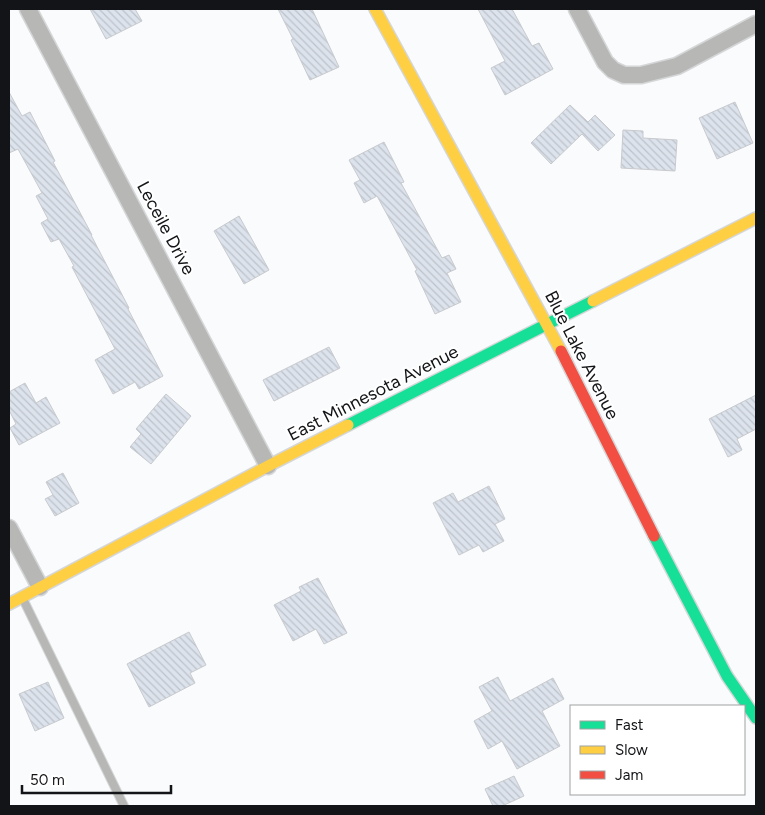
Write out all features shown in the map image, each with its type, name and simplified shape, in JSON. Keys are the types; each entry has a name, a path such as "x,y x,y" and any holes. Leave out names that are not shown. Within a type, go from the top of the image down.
{"street":[{"name":"Leceile Drive","path":"28,9 268,466"},
{"name":"Blue Lake Avenue","path":"375,9 547,324 727,676 756,718"},
{"path":"577,9 605,62 613,70 624,75 641,74 677,66 756,24"},
{"name":"East Minnesota Avenue","path":"9,604 268,466 756,218"},
{"path":"9,528 40,587"}],"lane":[{"path":"22,597 124,806"}],"building":[{"path":"90,9 135,9 142,21 106,39"},
{"path":"278,9 312,9 339,67 310,80"},
{"path":"478,9 512,9 532,46 539,43 553,69 505,95 491,68 505,61"},
{"path":"9,92 22,116 30,112 55,161 53,162 163,376 139,389 135,382 113,394 95,360 115,349 59,239 51,242 41,223 48,219 36,196 42,193 18,149 9,153"},
{"path":"735,102 753,143 717,159 699,118"},
{"path":"570,105 588,122 595,115 615,135 598,151 582,134 551,164 531,143"},
{"path":"623,130 643,131 643,138 677,140 675,171 621,168"},
{"path":"384,142 404,182 401,183 442,258 449,255 456,269 447,273 461,302 435,314 415,271 417,270 377,196 364,203 354,183 360,180 349,160"},
{"path":"239,216 269,270 244,284 214,231"},
{"path":"329,347 340,368 274,401 263,380"},
{"path":"25,383 36,403 46,397 60,423 19,445 10,428 16,424 9,410 9,392"},
{"path":"166,394 191,416 151,464 130,447 141,434 136,429"},
{"path":"756,395 756,429 737,439 742,450 728,457 709,419"},
{"path":"63,473 79,503 55,516 45,499 53,495 46,482"},
{"path":"489,486 505,519 495,524 504,541 483,552 479,545 459,555 433,503 453,493 458,502"},
{"path":"318,578 347,633 324,644 316,629 293,641 274,605 301,591 299,587"},
{"path":"189,632 206,665 190,673 195,683 149,707 127,664"},
{"path":"498,677 510,701 553,678 564,699 542,711 560,746 517,769 502,741 488,749 474,721 492,711 479,687"},
{"path":"48,682 64,718 35,731 19,694"},
{"path":"514,776 524,796 502,806 493,806 485,789"}],"traffic: fast":[{"path":"348,425 593,301"},
{"path":"654,536 727,676 756,718"}],"traffic: slow":[{"path":"375,9 561,351"},
{"path":"593,301 756,218"},
{"path":"9,604 348,425"}],"traffic: jam":[{"path":"561,351 654,536"}]}
